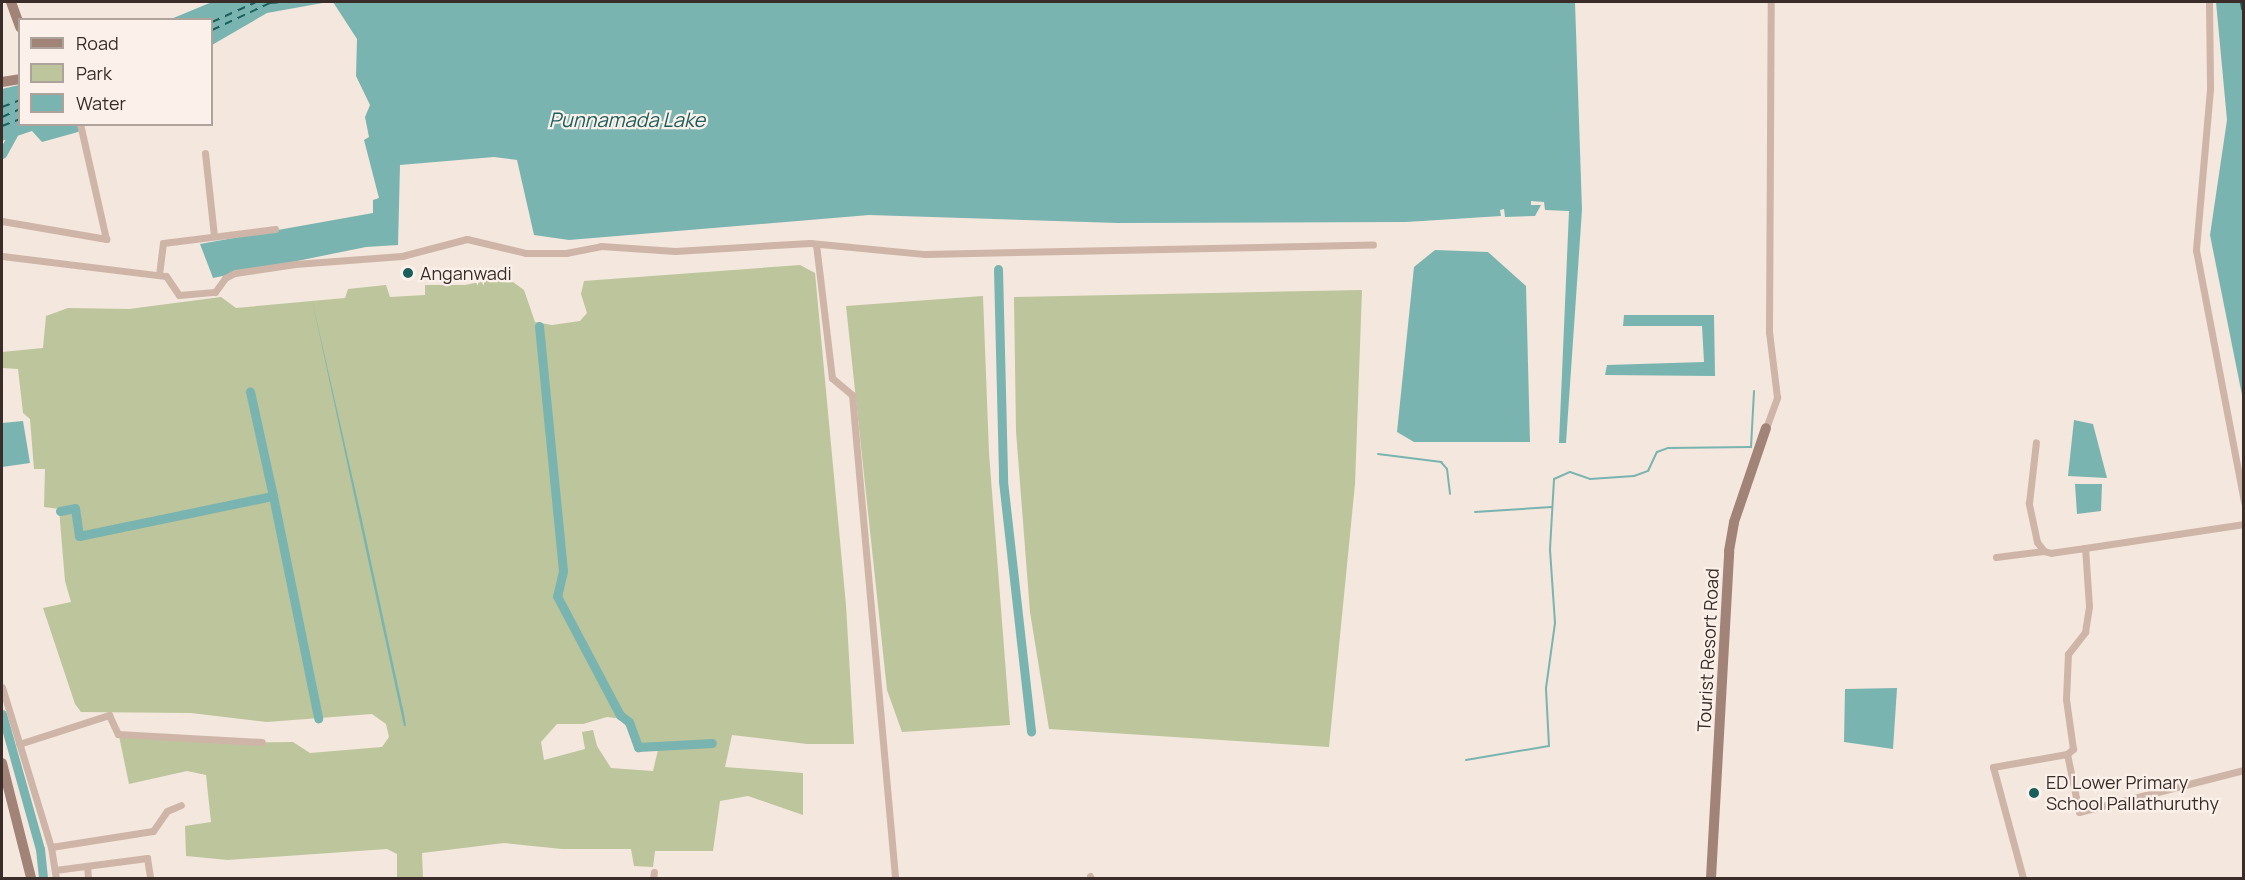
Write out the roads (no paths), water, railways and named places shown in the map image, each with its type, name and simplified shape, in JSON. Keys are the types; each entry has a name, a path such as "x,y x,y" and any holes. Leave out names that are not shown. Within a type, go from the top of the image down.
{"street":[{"path":"11,2 18,21"},
{"path":"1766,428 1778,397 1769,332 1771,2"},
{"path":"2209,2 2210,89 2196,250 2244,502"},
{"path":"2,82 18,79"},
{"path":"2,220 106,239 80,126"},
{"path":"205,153 214,236"},
{"path":"159,275 163,243 275,229"},
{"path":"2,256 159,275 169,277 177,294 210,294 235,273 410,254 466,239 526,253 566,253 601,246 675,251 816,244 925,254 1283,250 1373,245"},
{"path":"816,244 832,378 852,396 895,879"},
{"name":"Tourist Resort Road","path":"1711,879 1729,551 1734,522 1766,428"},
{"path":"2037,442 2029,503 2037,542 2044,551"},
{"path":"1996,557 2085,548 2244,524"},
{"path":"2023,879 1993,767 2067,754 2075,745 2066,699 2068,654 2088,622 2085,548"},
{"path":"2,687 51,847 55,874 87,866 147,858 150,879"},
{"path":"19,744 109,715 118,734 262,742"},
{"path":"2067,754 2079,812 2244,770"},
{"path":"2,764 4,780 31,879"},
{"path":"51,847 153,831 167,811 182,805"},
{"path":"87,866 88,879"}],"water":[{"path":"212,2 328,2 267,13 213,44 213,18 173,18"},
{"name":"Punnamada Lake","path":"333,2 1575,2 1582,210 1566,443 1559,443 1569,211 1545,210 1544,202 1531,201 1531,205 1541,205 1535,216 1505,217 1504,209 1500,210 1501,216 1406,222 1118,223 869,215 569,240 534,235 517,160 494,157 400,165 398,245 366,247 213,278 200,244 373,213 373,200 379,198 364,140 369,137 365,117 370,105 356,76 357,39"},
{"path":"2216,2 2243,2 2243,400 2210,235 2227,120"},
{"path":"18,85 18,126 84,126 78,132 42,142 32,131 2,141 2,89"},
{"path":"1435,250 1488,252 1526,286 1530,442 1414,442 1397,432 1414,267"},
{"path":"312,300 360,511 406,726 404,726"},
{"path":"1624,315 1714,315 1715,376 1605,375 1607,365 1704,362 1702,326 1623,326"},
{"path":"2074,420 2093,424 2107,478 2068,476"},
{"path":"23,421 30,463 2,467 2,423"},
{"path":"2075,484 2102,484 2101,511 2077,514"},
{"path":"1897,688 1893,749 1844,742 1845,689"}],"waterway":[{"path":"2,154 18,126"},
{"path":"998,269 1003,481 1031,731"},
{"path":"539,326 563,571 557,596 620,715 629,722 638,747 712,743"},
{"path":"60,511 75,508 79,536 273,496 250,391"},
{"path":"1466,760 1549,746 1546,688 1555,623 1550,549 1554,479 1570,472 1590,479 1634,476 1648,471 1657,452 1668,448 1751,447 1754,391"},
{"path":"1378,454 1441,462 1447,469 1450,494"},
{"path":"273,496 318,718"},
{"path":"1475,512 1552,507"},
{"path":"2,714 40,849 43,878"}],"place":[{"name":"Anganwadi","path":"408,273"},
{"name":"ED Lower Primary School Pallathuruthy","path":"2034,793"}]}
